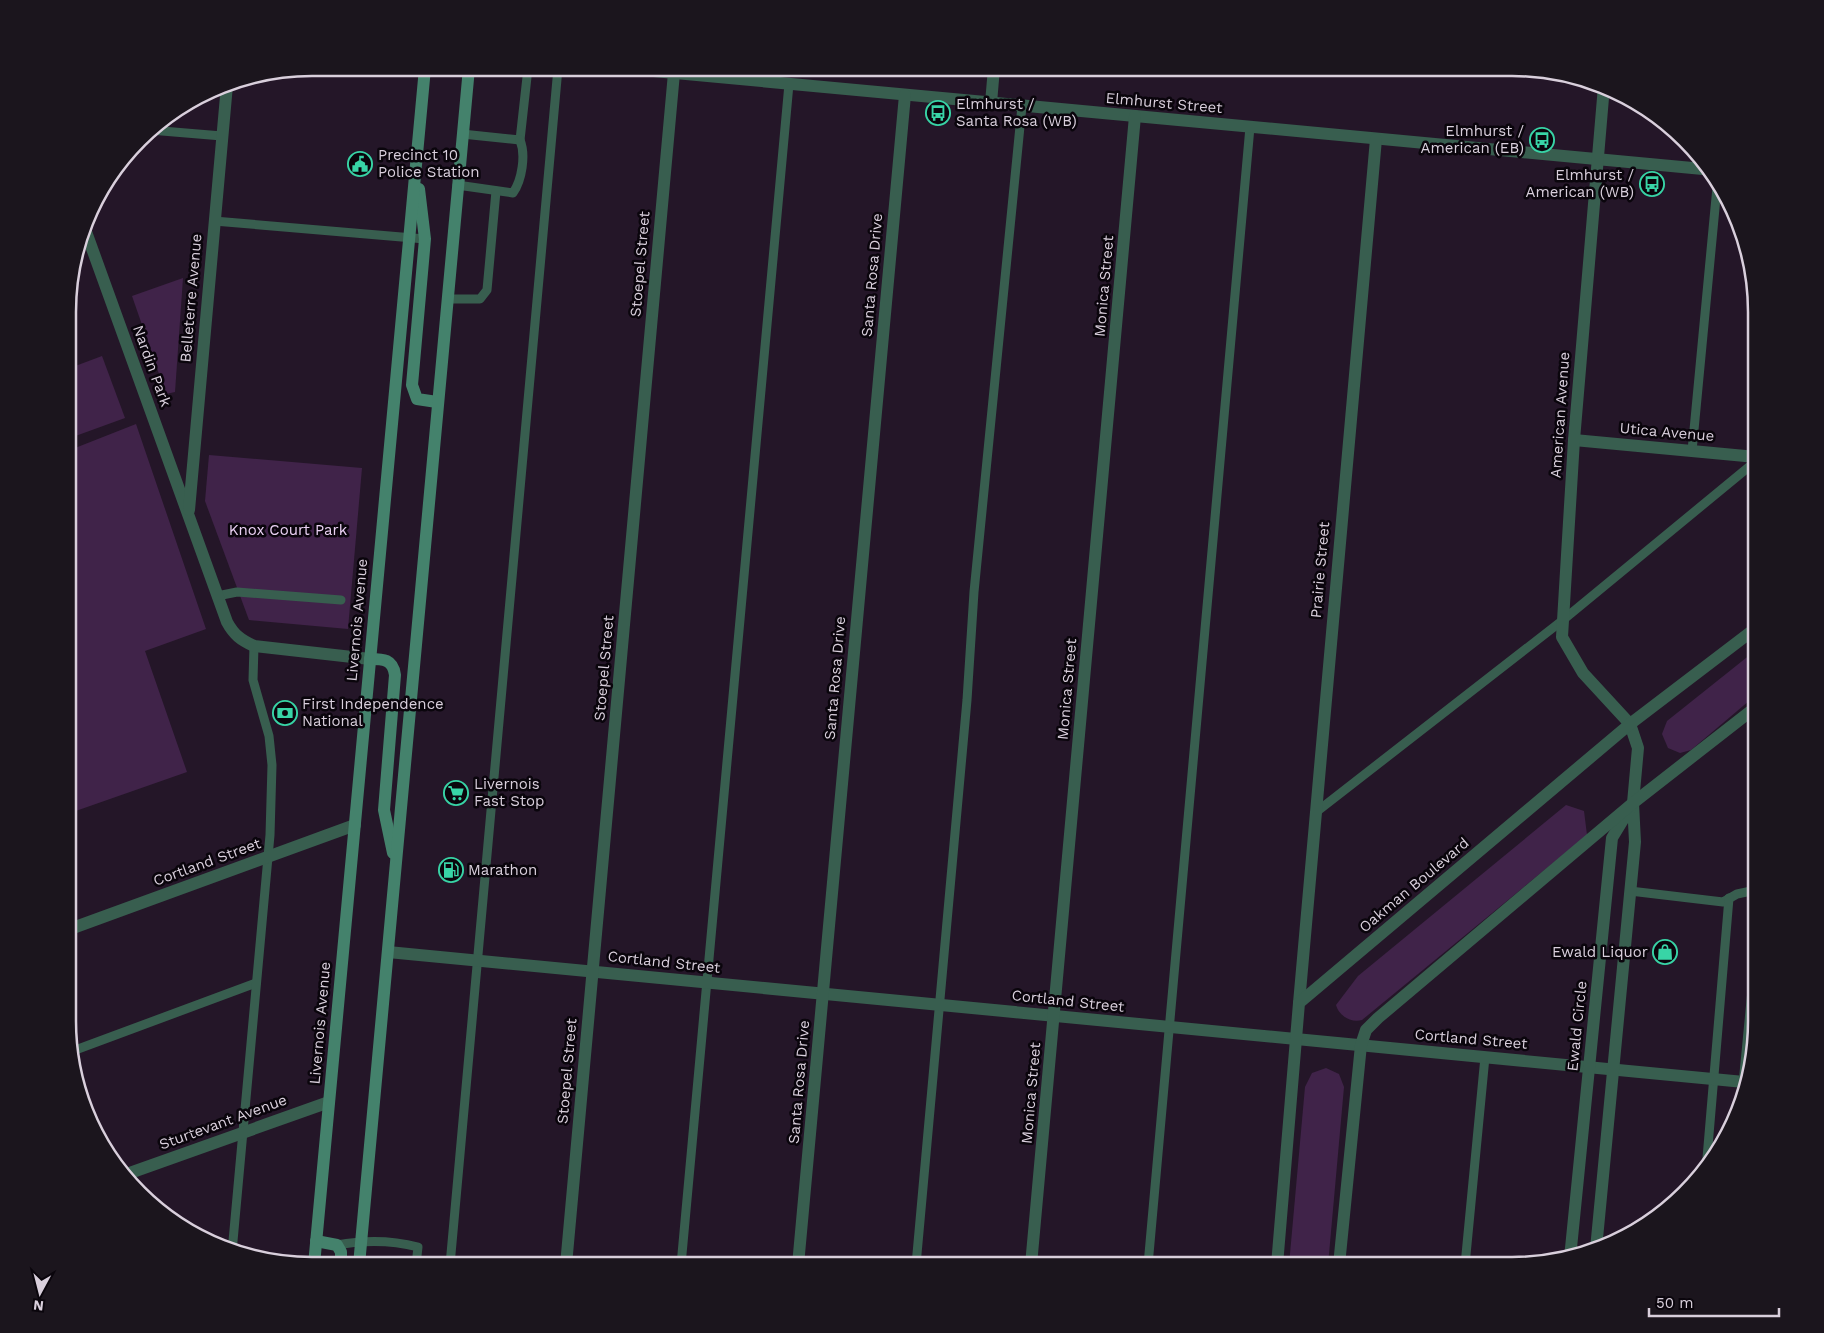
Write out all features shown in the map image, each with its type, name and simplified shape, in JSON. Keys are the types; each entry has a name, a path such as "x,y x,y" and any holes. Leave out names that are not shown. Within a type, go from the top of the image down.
{"main road":[{"name":"Livernois Avenue","path":"315,1257 424,76"},
{"path":"360,1257 446,299 468,76"},
{"path":"416,164 425,239 412,385 417,399 437,402"},
{"path":"370,659 386,659 393,666 396,674 384,810 395,866"},
{"path":"316,1241 337,1245 341,1252 341,1257"}],"street":[{"name":"Stoepel Street","path":"567,1257 674,76"},
{"name":"Elmhurst Street","path":"705,76 1699,169"},
{"path":"991,103 993,76"},
{"name":"Belleterre Avenue","path":"188,515 225,93"},
{"name":"Santa Rosa Drive","path":"799,1257 905,94"},
{"name":"American Avenue","path":"1603,95 1574,440 1562,637 1583,673 1630,724"},
{"name":"Monica Street","path":"1032,1257 1135,116"},
{"name":"Prairie Street","path":"1299,1004 1376,139"},
{"name":"Nardin Park","path":"88,238 217,596 232,632 240,639 254,646"},
{"name":"Utica Avenue","path":"1574,440 1748,456"},
{"name":"Oakman Boulevard","path":"1299,1004 1630,724 1748,634"},
{"path":"254,646 370,659"},
{"path":"1340,1257 1361,1046 1366,1030 1633,803 1748,713"},
{"name":"Ewald Circle","path":"1597,1241 1635,842 1633,803 1638,748 1630,724"},
{"name":"Ewald Circle","path":"1571,1249 1612,838 1633,803"},
{"name":"Cortland Street","path":"76,927 355,825"},
{"name":"Cortland Street","path":"388,952 1712,1078 1739,1084"},
{"path":"1278,1257 1299,1004"},
{"name":"Sturtevant Avenue","path":"132,1172 243,1131 329,1102"}],"lane":[{"path":"458,185 513,193 520,183 523,147 520,140 527,76"},
{"path":"451,1257 557,76"},
{"path":"682,1257 789,84"},
{"path":"917,1257 967,700 974,592 1022,106"},
{"path":"1149,1257 1171,1027 1250,127"},
{"path":"162,131 222,136"},
{"path":"462,134 520,140"},
{"path":"446,299 480,299 487,290 496,191"},
{"path":"1692,451 1716,195"},
{"path":"214,221 425,239"},
{"path":"1315,814 1563,620 1748,468"},
{"path":"217,596 237,592 341,600"},
{"path":"233,1243 268,857 272,765 269,736 253,680 254,646"},
{"path":"1630,891 1723,902 1737,894 1748,892"},
{"path":"1707,1153 1712,1078 1729,898"},
{"path":"78,1049 256,984"},
{"path":"1466,1257 1485,1057"},
{"path":"337,1245 361,1240 418,1247 417,1257"}],"green space":[{"path":"183,278 175,392 166,394 132,296"},
{"path":"102,356 125,418 76,436 76,366"},
{"path":"136,424 206,629 145,651 187,772 76,811 76,448"},
{"name":"Knox Court Park","path":"209,455 362,468 348,629 249,620 205,501"},
{"path":"1748,656 1748,702 1691,750 1680,753 1668,748 1662,734 1667,721"},
{"path":"1566,805 1584,811 1587,835 1362,1020 1346,1018 1340,1012 1336,1005 1358,976"},
{"path":"1326,1068 1339,1074 1344,1087 1329,1257 1290,1257 1305,1087 1312,1073"}],"place":[{"name":"Elmhurst / Santa Rosa (WB)","path":"938,113"},
{"name":"Elmhurst / American (EB)","path":"1542,140"},
{"name":"Precinct 10 Police Station","path":"360,164"},
{"name":"Elmhurst / American (WB)","path":"1652,184"},
{"name":"First Independence National","path":"285,713"},
{"name":"Livernois Fast Stop","path":"456,793"},
{"name":"Marathon","path":"451,870"},
{"name":"Ewald Liquor","path":"1665,952"}]}
